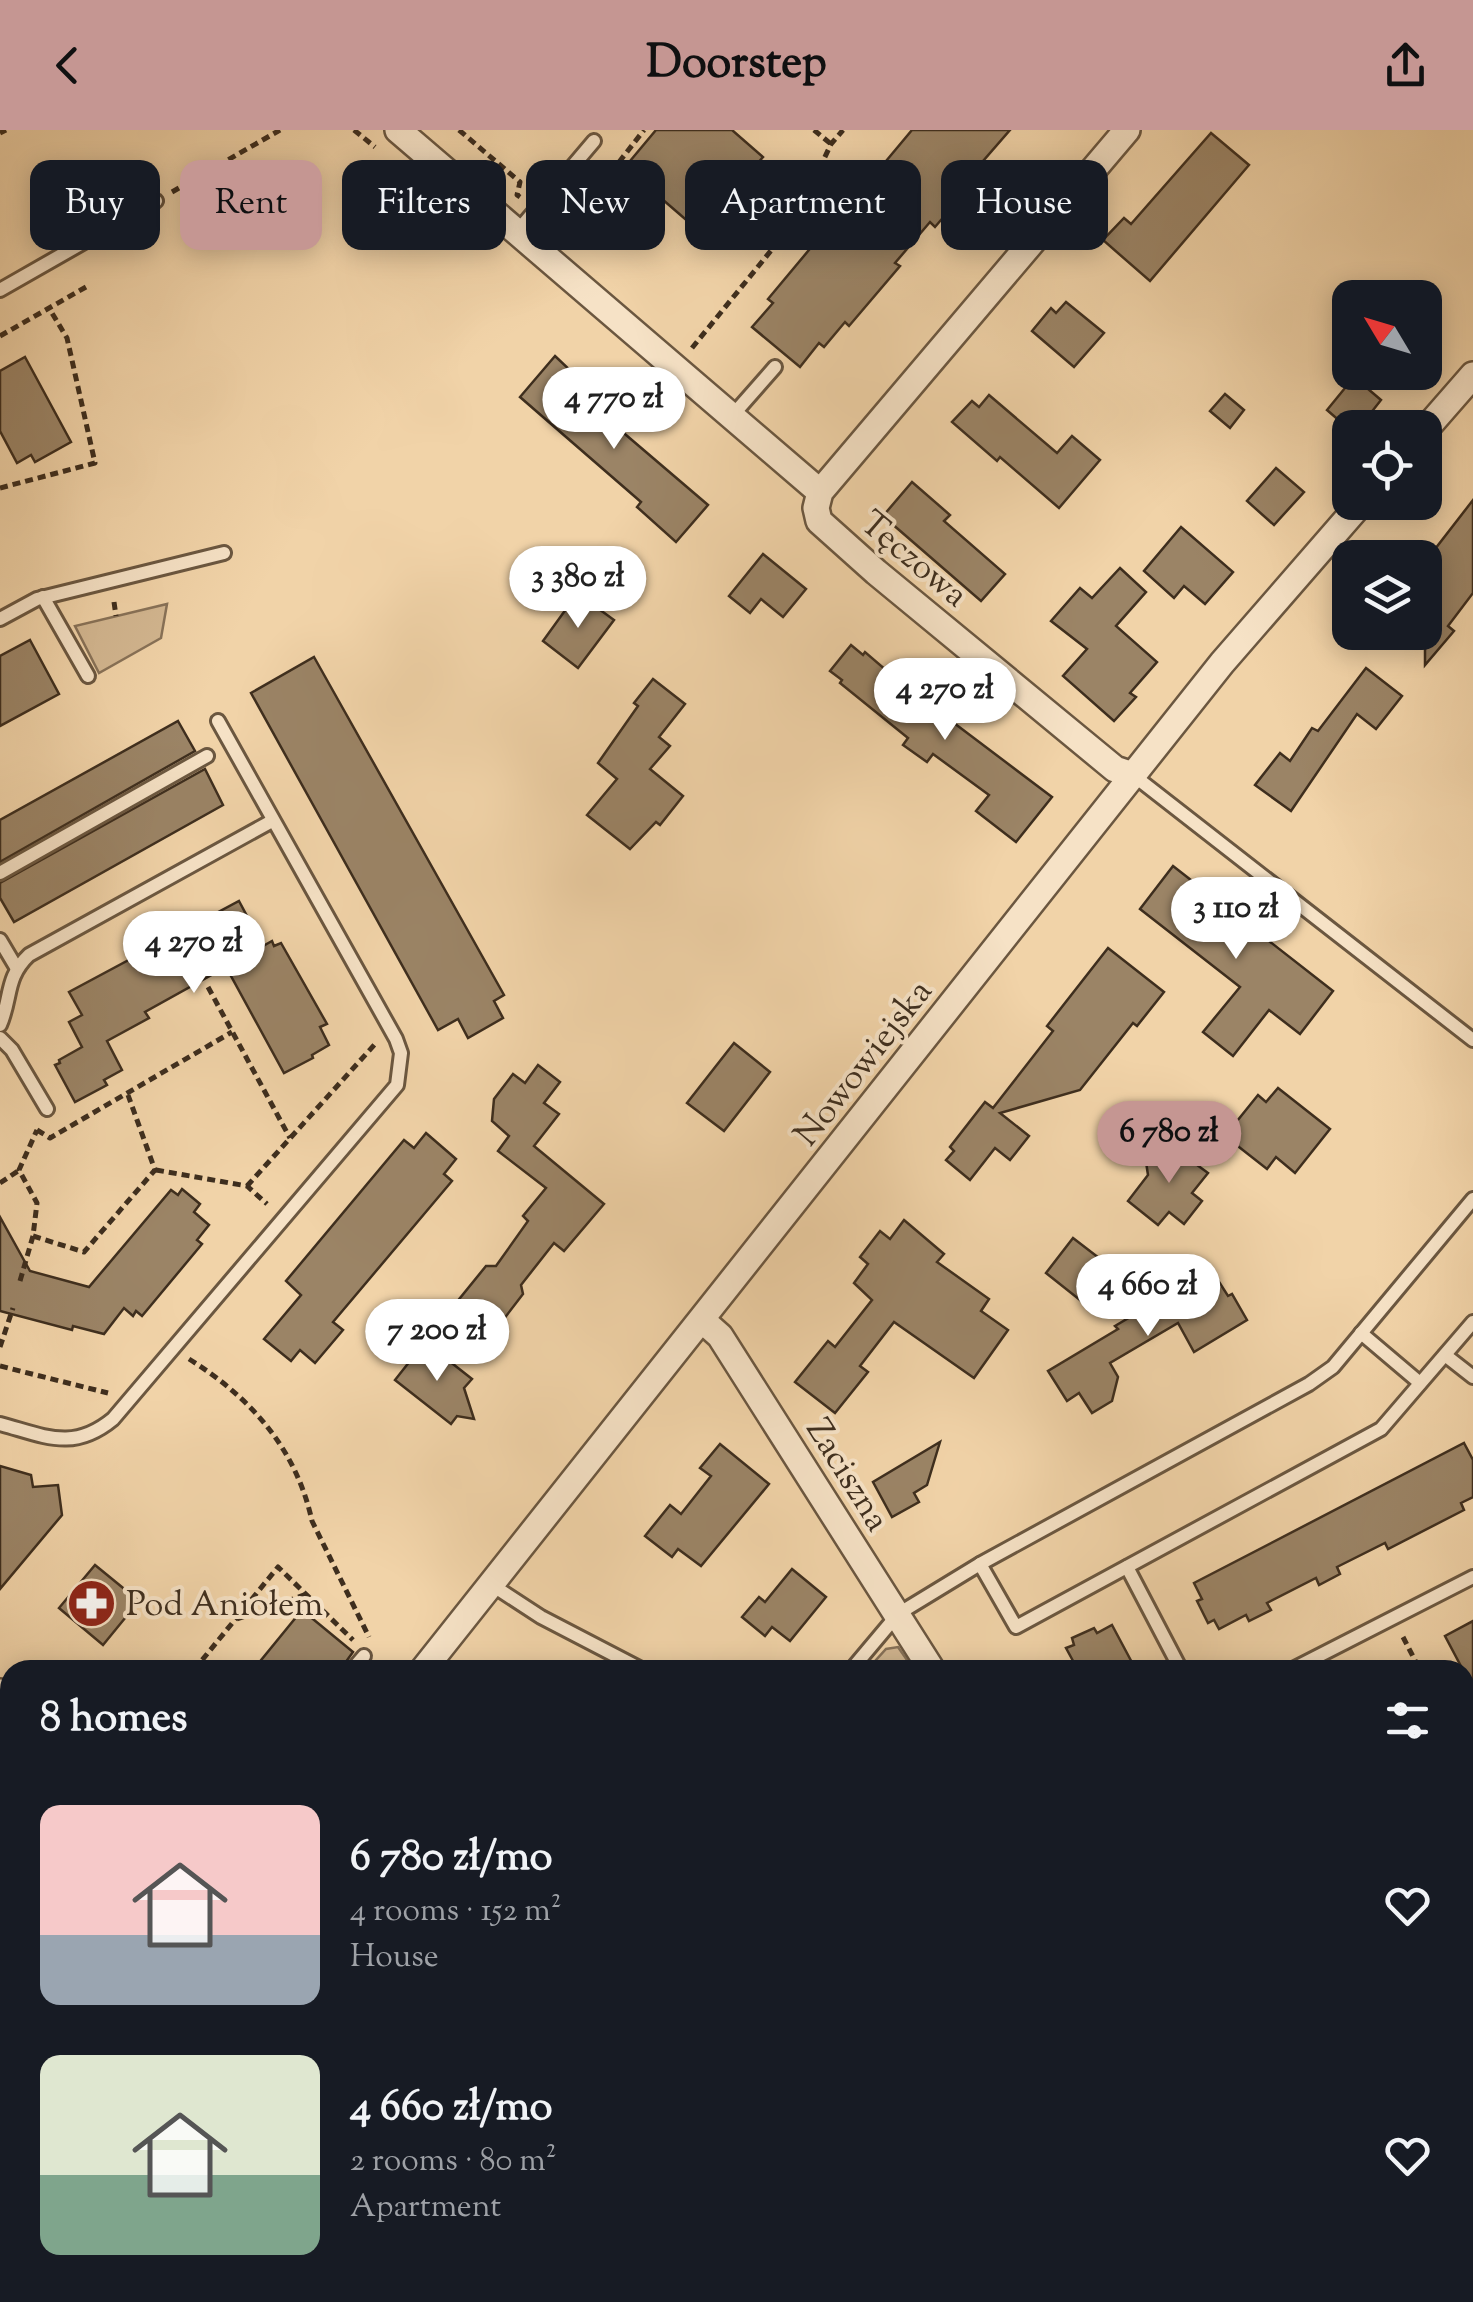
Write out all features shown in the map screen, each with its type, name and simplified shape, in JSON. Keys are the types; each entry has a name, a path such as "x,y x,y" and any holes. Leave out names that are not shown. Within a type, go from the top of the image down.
{"street":[{"path":"398,130 820,492 1123,131"},
{"path":"1442,412 1470,383"},
{"name":"Tęczowa","path":"820,492 816,508 819,521 1115,769 1132,775"},
{"name":"Nowowiejska","path":"431,1660 1132,775 1222,663 1346,520"},
{"name":"Zaciszna","path":"702,1320 720,1336 926,1660"}],"lane":[{"path":"578,160 594,141"},
{"path":"516,233 526,221"},
{"path":"0,290 70,250"},
{"path":"732,416 775,367"},
{"path":"0,619 43,597 224,554"},
{"path":"43,597 88,676"},
{"path":"0,1424 72,1441 98,1431 397,1084 401,1053 390,1028 218,721"},
{"path":"0,874 207,756"},
{"path":"1132,775 1473,1040"},
{"path":"0,1024 16,967 29,955 272,822"},
{"path":"0,940 16,967"},
{"path":"0,1038 12,1050 47,1109"},
{"path":"859,1660 898,1614 980,1564 1309,1384 1332,1367 1473,1199"},
{"path":"980,1564 1016,1628 1381,1429 1473,1322"},
{"path":"1361,1333 1420,1383"},
{"path":"1445,1354 1473,1377"},
{"path":"1127,1567 1176,1660"},
{"path":"1311,1660 1473,1577"},
{"path":"492,1586 541,1617 624,1660"},
{"path":"363,1660 370,1654"}],"path":[{"path":"160,199 280,130"},
{"path":"459,130 520,182 517,195 526,203"},
{"path":"622,160 644,130"},
{"path":"814,130 831,144"},
{"path":"676,368 795,220 831,144 843,130"},
{"path":"544,256 549,250"},
{"path":"0,336 86,287"},
{"path":"0,488 95,464 67,338 49,308"},
{"path":"114,602 116,616"},
{"path":"208,987 290,1138"},
{"path":"248,1186 390,1028"},
{"path":"37,1130 50,1138 232,1032"},
{"path":"128,1095 155,1170"},
{"path":"0,1183 20,1170 47,1109"},
{"path":"20,1170 38,1203 20,1280"},
{"path":"155,1170 248,1186 284,1219"},
{"path":"33,1236 84,1252 155,1170"},
{"path":"0,1347 3,1325 13,1308"},
{"path":"173,1348 232,1386 272,1432 308,1501 312,1520 370,1654"},
{"path":"0,1366 130,1398"},
{"path":"202,1660 278,1567 370,1654"},
{"path":"234,1620 308,1593"},
{"path":"1393,1618 1415,1660"}],"shaded area":[{"path":"167,604 161,638 99,673 75,626"},
{"path":"898,1647 907,1660 876,1660 886,1649"}],"building":[{"path":"656,130 732,130 763,157 685,160 685,219 665,202 665,160 631,160"},
{"path":"912,130 1010,130 984,160 941,160 941,220 935,227 930,222 921,233 921,160 887,160"},
{"path":"1211,133 1249,165 1150,281 1108,244 1108,235 1124,218 1131,224"},
{"path":"809,250 906,250 895,263 900,266 849,326 845,322 824,347 819,343 800,367 752,327 773,303 768,299"},
{"path":"1066,302 1104,333 1074,367 1032,331 1051,308 1056,313"},
{"path":"555,356 572,372 564,382 708,505 676,542 637,507 641,502 520,397"},
{"path":"25,357 71,442 35,462 31,455 17,463 0,431 0,371"},
{"path":"1343,390 1369,390 1381,400 1373,410 1332,410 1332,414 1327,410"},
{"path":"1225,394 1244,410 1230,428 1210,411"},
{"path":"989,395 1057,453 1072,436 1100,460 1059,508 952,422 972,401 979,407"},
{"path":"1276,468 1304,492 1274,525 1247,501"},
{"path":"912,482 950,515 944,521 1005,574 981,601 883,516"},
{"path":"1473,500 1473,593 1448,626 1454,631 1442,645 1442,540"},
{"path":"1181,527 1233,572 1205,604 1184,586 1174,598 1144,571"},
{"path":"763,554 806,589 783,617 761,599 750,613 729,596"},
{"path":"1120,568 1146,592 1116,626 1157,662 1130,693 1136,697 1114,721 1063,676 1087,649 1051,621 1080,588 1092,598"},
{"path":"581,596 614,620 578,668 543,641 569,605 573,608"},
{"path":"30,640 59,694 0,726 0,656"},
{"path":"851,645 1052,797 1016,842 976,811 989,795 933,754 927,762 903,745 908,738 840,683 842,680 830,671"},
{"path":"1425,650 1438,650 1425,665"},
{"path":"314,657 504,995 494,1001 503,1018 468,1038 458,1019 438,1030 251,693"},
{"path":"1366,668 1402,696 1376,729 1357,714 1291,811 1255,785 1280,753 1290,761 1312,728 1318,731"},
{"path":"653,679 685,704 659,737 670,746 650,769 683,796 660,825 656,822 630,849 587,815 617,779 598,763"},
{"path":"178,721 195,751 0,862 0,820"},
{"path":"205,769 223,805 14,922 0,898 0,883"},
{"path":"1173,866 1333,991 1300,1034 1269,1010 1233,1056 1203,1032 1240,987 1140,909"},
{"path":"239,901 263,946 272,941 274,946 281,943 327,1024 320,1027 329,1045 284,1073 226,967 145,1012 149,1018 107,1041 122,1070 104,1080 107,1085 75,1102 55,1065 82,1047 69,1022 82,1015 69,992"},
{"path":"1108,948 1164,992 1137,1026 1133,1023 1080,1090 1000,1113 1029,1136 1010,1160 995,1148 970,1180 946,1160 954,1151 950,1147 985,1102 993,1108 1053,1031 1047,1026"},
{"path":"734,1043 770,1072 724,1131 687,1103"},
{"path":"538,1065 560,1082 544,1103 559,1114 534,1146 604,1204 564,1251 554,1243 521,1285 523,1294 490,1337 456,1341 452,1308 486,1266 496,1266 528,1221 523,1216 546,1188 498,1151 509,1136 492,1121 494,1099 513,1074 525,1083"},
{"path":"1278,1088 1330,1129 1295,1173 1276,1157 1267,1169 1225,1136 1258,1095 1266,1102"},
{"path":"426,1133 456,1159 444,1174 452,1181 333,1322 343,1330 315,1363 300,1350 291,1361 264,1339 301,1295 286,1281 404,1140 414,1148"},
{"path":"1163,1140 1208,1173 1192,1193 1202,1201 1184,1224 1169,1212 1158,1225 1128,1201 1148,1175 1146,1162"},
{"path":"182,1189 200,1204 194,1212 209,1225 197,1240 202,1244 142,1316 136,1311 133,1316 124,1308 104,1334 73,1326 72,1330 0,1311 0,1217 30,1271 89,1287 171,1190 178,1195"},
{"path":"904,1220 944,1254 937,1262 989,1299 981,1311 1008,1330 974,1378 894,1322 860,1366 868,1372 835,1413 795,1382 828,1341 835,1347 872,1300 854,1283 868,1264 860,1257 880,1231 890,1239"},
{"path":"1073,1238 1112,1268 1085,1304 1046,1273"},
{"path":"1214,1274 1247,1320 1194,1352 1178,1323 1110,1363 1118,1377 1112,1401 1092,1413 1079,1393 1067,1401 1048,1371 1159,1300 1162,1304"},
{"path":"425,1342 472,1379 464,1388 474,1419 457,1416 451,1424 395,1380"},
{"path":"940,1442 927,1485 914,1493 919,1502 892,1517 873,1482"},
{"path":"1464,1443 1473,1460 1473,1497 1461,1503 1464,1510 1388,1549 1385,1543 1337,1567 1340,1574 1319,1585 1316,1578 1267,1603 1271,1610 1249,1621 1246,1615 1219,1629 1214,1620 1208,1623 1197,1601 1202,1599 1194,1583"},
{"path":"720,1444 769,1484 701,1566 678,1549 672,1557 645,1536 670,1505 681,1514 711,1476 700,1468"},
{"path":"0,1466 31,1475 33,1487 58,1485 62,1515 0,1589"},
{"path":"95,1565 139,1601 103,1645 59,1608"},
{"path":"792,1569 826,1597 790,1641 772,1627 765,1636 742,1617 759,1597 765,1602"},
{"path":"302,1610 353,1652 347,1660 261,1660"},
{"path":"1473,1621 1473,1660 1458,1660 1445,1636"},
{"path":"1112,1625 1131,1660 1073,1660 1066,1648 1074,1645 1072,1638 1094,1628 1097,1633"}],"place":[{"name":"Pod Aniołem","path":"91,1603"}]}
